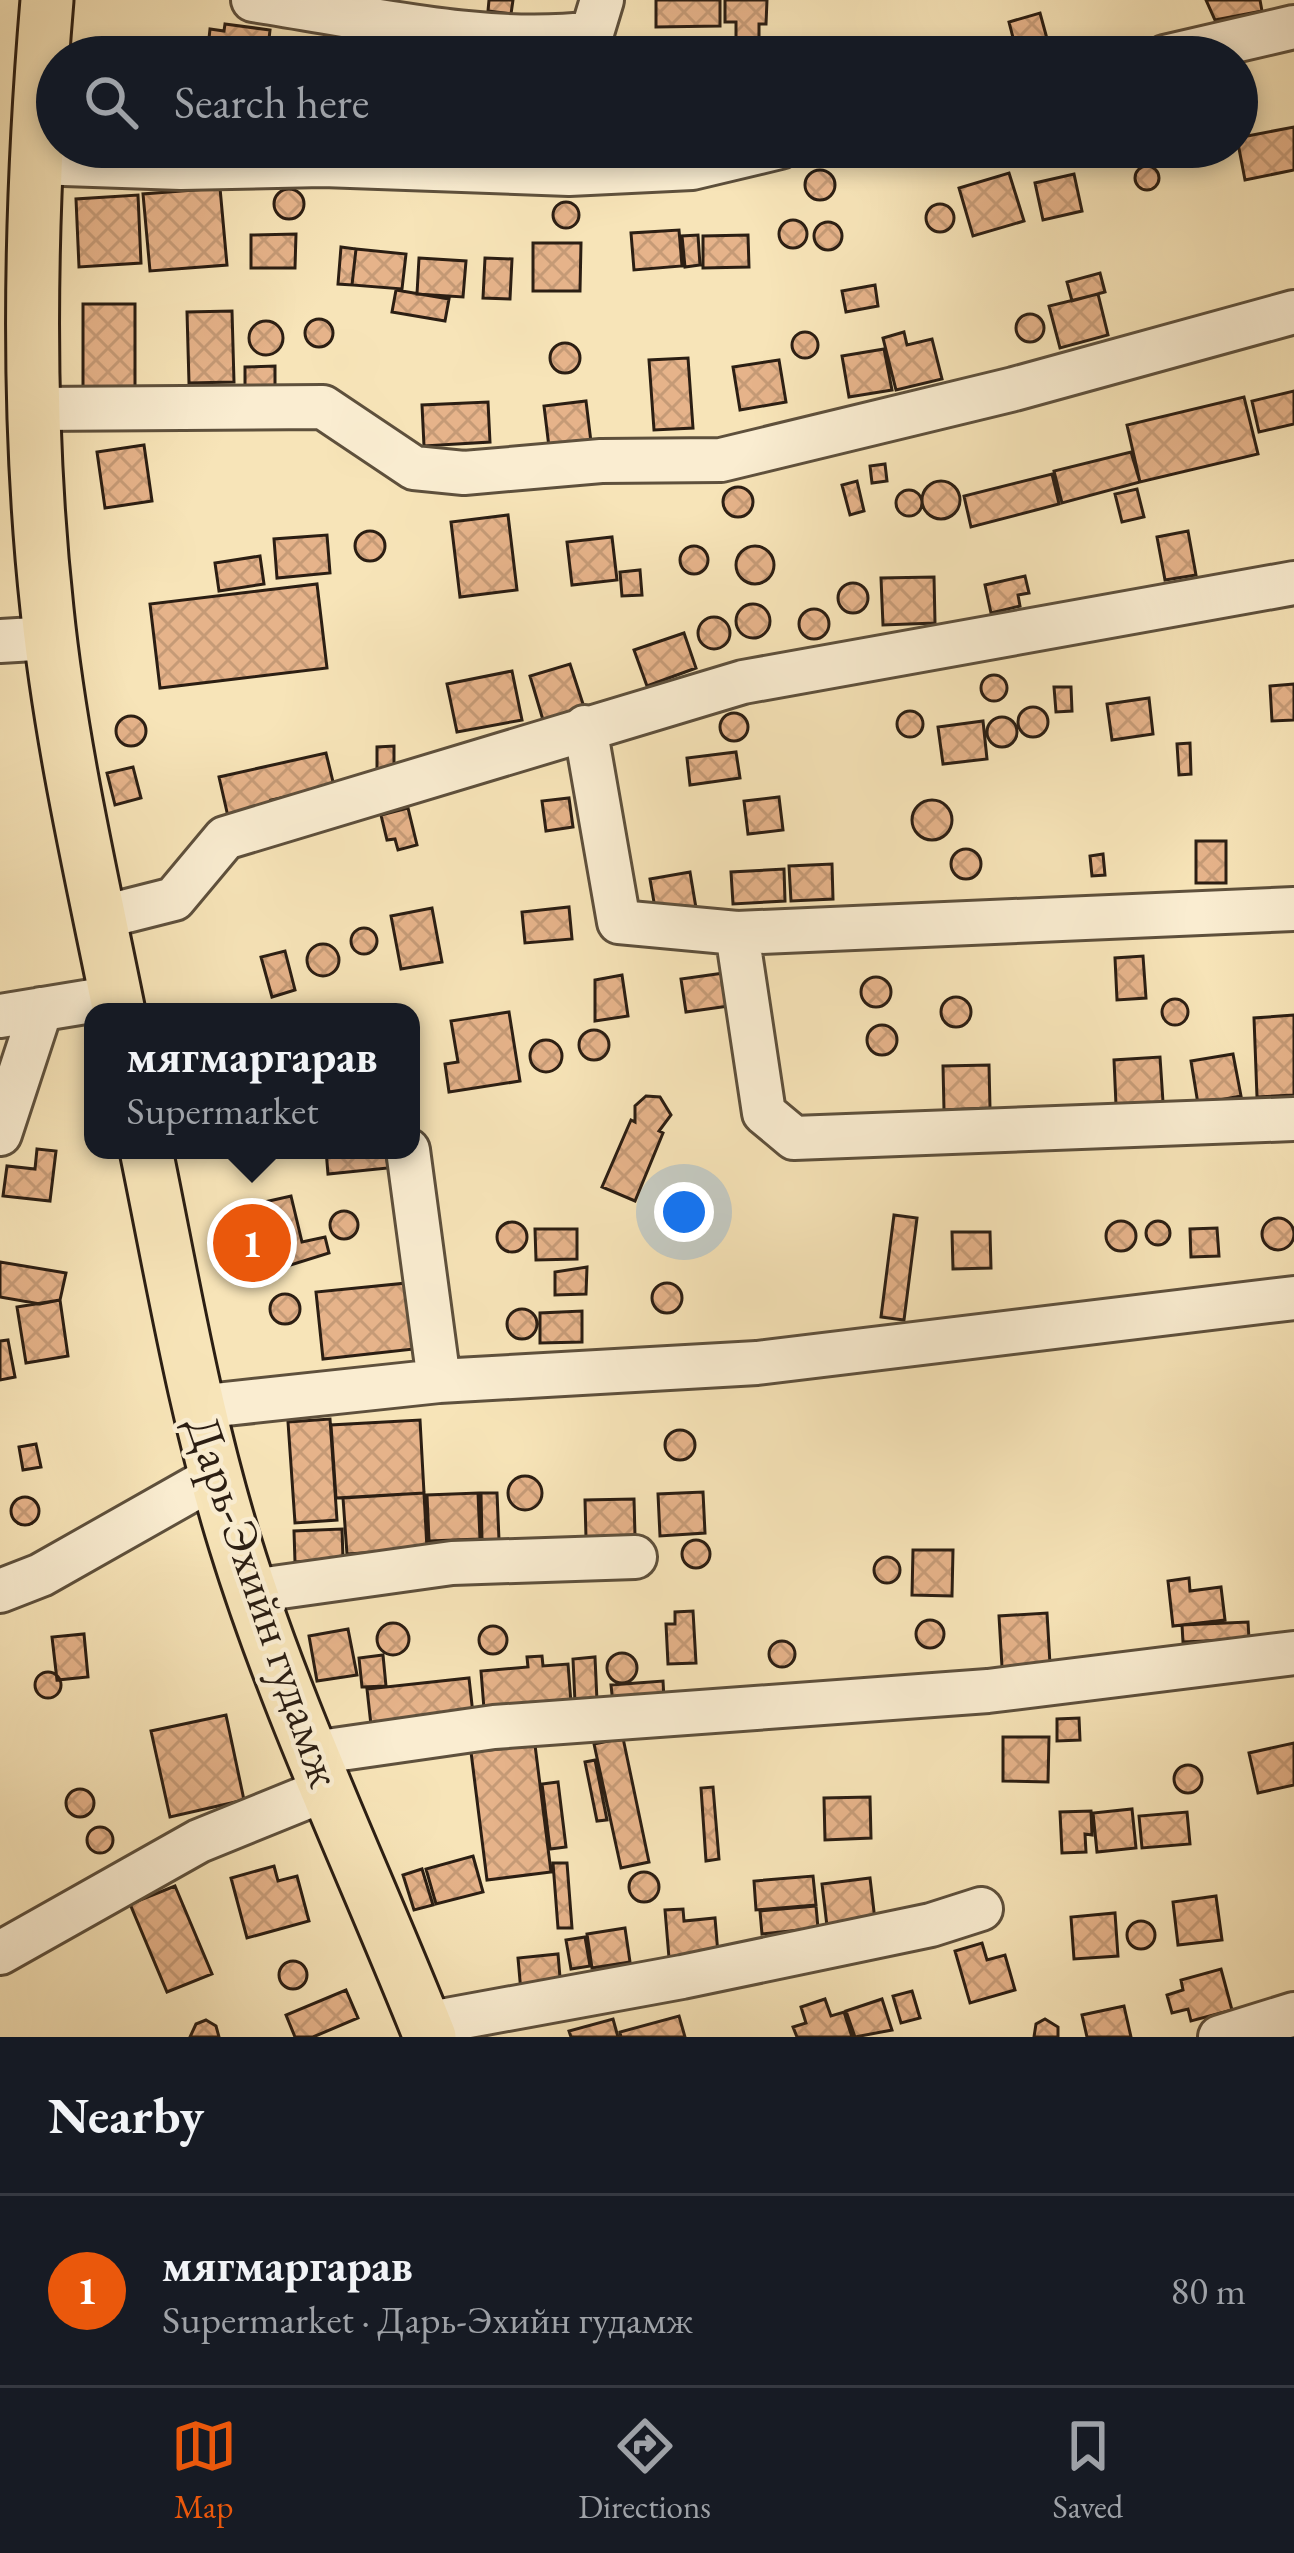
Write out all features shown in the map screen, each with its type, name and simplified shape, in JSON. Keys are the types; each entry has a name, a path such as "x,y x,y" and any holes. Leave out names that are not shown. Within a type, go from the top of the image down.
{"main road":[{"path":"44,36 47,0"},
{"path":"36,150 33,434 50,638 69,765 117,1003"},
{"name":"Дарь-Эхийн гудамж","path":"148,1159 197,1407 252,1591 427,2031"}],"street":[{"path":"253,0 388,23 518,36"},
{"path":"570,36 592,33 602,0"},
{"path":"1255,36 1294,27"},
{"path":"405,168 568,174 674,168"},
{"path":"34,409 322,407 414,468 464,473 601,461 721,460 1014,389 1294,313"},
{"path":"99,918 174,899 225,838 743,682 1294,583"},
{"path":"0,641 50,638"},
{"path":"585,728 619,922 737,933 1294,909"},
{"path":"737,933 764,1113 794,1138 1294,1119"},
{"path":"0,1134 20,1012 84,1007"},
{"path":"408,1159 439,1381"},
{"path":"197,1407 439,1381 758,1364 1294,1298"},
{"path":"0,1591 41,1575 216,1476"},
{"path":"252,1591 452,1563 635,1557"},
{"path":"0,1953 320,1771 494,1727 988,1691 1294,1653"},
{"path":"427,2031 932,1925 981,1909"},
{"path":"1220,2037 1294,2014"}],"building":[{"path":"489,0 513,0 511,14 488,11"},
{"path":"656,0 720,0 720,26 656,27"},
{"path":"725,0 767,0 766,24 759,24 759,36 736,36 736,22 725,22"},
{"path":"1206,0 1260,0 1262,11 1215,20"},
{"path":"1040,13 1046,36 1013,36 1009,22"},
{"path":"225,24 270,30 269,36 209,36 210,29 224,31"},
{"path":"1294,127 1294,170 1245,180 1243,168 1258,168 1258,134"},
{"path":"1154,168 1156,187 1138,187 1138,169"},
{"path":"820,170 835,185 820,200 805,185"},
{"path":"1009,173 1024,221 973,236 959,188"},
{"path":"1074,174 1082,211 1043,220 1035,183"},
{"path":"220,188 227,265 150,271 143,194"},
{"path":"289,189 304,204 289,219 274,204"},
{"path":"138,195 141,263 79,267 76,199"},
{"path":"566,202 579,215 566,228 553,215"},
{"path":"940,204 950,208 954,218 950,228 940,232 930,228 926,218 930,208"},
{"path":"793,220 803,224 807,234 803,244 793,248 783,244 779,234 783,224"},
{"path":"828,222 838,226 842,236 838,246 828,250 818,246 814,236 818,226"},
{"path":"679,230 682,266 634,270 631,233"},
{"path":"296,234 295,268 251,268 251,235"},
{"path":"698,235 700,265 685,267 682,236"},
{"path":"748,235 749,267 703,268 703,236"},
{"path":"533,243 581,243 580,291 533,291"},
{"path":"341,247 356,249 352,285 338,284"},
{"path":"356,249 406,254 402,289 352,285"},
{"path":"419,258 466,261 463,297 417,294"},
{"path":"485,258 512,259 510,299 483,298"},
{"path":"1100,273 1105,292 1072,301 1067,282"},
{"path":"875,285 878,306 846,312 842,291"},
{"path":"396,290 449,299 445,321 392,312"},
{"path":"1098,294 1108,335 1060,348 1049,306"},
{"path":"83,304 135,304 135,387 83,387"},
{"path":"232,311 234,382 189,383 187,312"},
{"path":"1030,314 1040,318 1044,328 1040,338 1030,342 1020,338 1016,328 1020,318"},
{"path":"319,319 329,323 333,333 329,343 319,347 309,343 305,333 309,323"},
{"path":"266,321 278,326 283,338 278,350 266,355 254,350 249,338 254,326"},
{"path":"805,332 818,345 805,358 792,345"},
{"path":"904,332 907,345 932,339 942,379 896,390 883,338"},
{"path":"565,343 576,347 580,358 576,369 565,373 554,369 550,358 554,347"},
{"path":"884,349 892,390 849,397 842,356"},
{"path":"688,358 693,428 654,430 649,360"},
{"path":"779,360 786,402 740,410 733,367"},
{"path":"275,366 275,388 245,388 245,367"},
{"path":"1294,391 1294,424 1259,432 1252,401"},
{"path":"1244,397 1258,454 1140,482 1127,425"},
{"path":"586,401 591,442 549,447 544,406"},
{"path":"488,402 490,442 424,446 422,405"},
{"path":"144,445 152,501 105,508 97,452"},
{"path":"1131,452 1140,482 1062,503 1054,471"},
{"path":"885,464 887,481 872,483 870,466"},
{"path":"1052,474 1059,504 971,527 964,496"},
{"path":"857,481 864,511 850,515 842,485"},
{"path":"941,481 954,487 960,500 954,513 941,519 928,513 922,500 928,487"},
{"path":"738,487 753,502 738,517 723,502"},
{"path":"1137,489 1144,517 1122,522 1115,494"},
{"path":"909,490 922,503 909,516 896,503"},
{"path":"508,515 517,590 460,597 451,522"},
{"path":"370,531 381,535 385,546 381,557 370,561 359,557 355,546 359,535"},
{"path":"1188,531 1196,575 1165,580 1157,537"},
{"path":"327,535 330,573 277,578 274,539"},
{"path":"612,537 617,580 572,585 567,542"},
{"path":"694,546 704,550 708,560 704,570 694,574 684,570 680,560 684,550"},
{"path":"755,546 769,551 774,565 769,579 755,584 741,579 736,565 741,551"},
{"path":"260,556 264,584 219,591 215,563"},
{"path":"640,570 642,595 622,596 620,572"},
{"path":"1025,576 1029,593 1018,595 1020,606 991,613 985,585"},
{"path":"934,577 935,623 883,625 881,578"},
{"path":"853,583 868,598 853,613 838,598"},
{"path":"317,584 327,668 160,688 150,604"},
{"path":"753,604 765,609 770,621 765,633 753,638 741,633 736,621 741,609"},
{"path":"814,609 825,613 829,624 825,635 814,639 803,635 799,624 803,613"},
{"path":"714,617 725,622 730,633 725,644 714,649 703,644 698,633 703,622"},
{"path":"684,633 696,668 647,686 634,650"},
{"path":"570,664 584,707 543,720 530,676"},
{"path":"512,671 522,720 457,732 447,684"},
{"path":"994,675 1007,688 994,701 981,688"},
{"path":"1294,684 1294,720 1272,721 1270,686"},
{"path":"1054,687 1071,687 1072,711 1056,712"},
{"path":"1149,698 1153,734 1112,740 1107,704"},
{"path":"1033,707 1048,722 1033,737 1018,722"},
{"path":"910,711 923,724 910,737 897,724"},
{"path":"734,713 744,717 748,727 744,737 734,741 724,737 720,727 724,717"},
{"path":"131,716 146,731 131,746 116,731"},
{"path":"1002,717 1017,732 1002,747 987,732"},
{"path":"983,721 987,759 943,764 938,727"},
{"path":"1190,743 1191,774 1179,775 1177,744"},
{"path":"394,746 394,769 377,770 377,747"},
{"path":"736,752 740,778 690,785 687,758"},
{"path":"326,753 334,786 271,800 274,811 229,821 219,777"},
{"path":"133,767 141,798 115,805 107,773"},
{"path":"779,797 783,830 748,834 744,801"},
{"path":"569,798 573,827 546,831 542,801"},
{"path":"932,800 946,806 952,820 946,834 932,840 918,834 912,820 918,806"},
{"path":"408,808 417,845 398,850 395,839 387,840 381,815"},
{"path":"1196,841 1226,841 1226,883 1196,883"},
{"path":"966,849 981,864 966,879 951,864"},
{"path":"1103,854 1105,875 1092,876 1090,856"},
{"path":"832,864 833,899 791,901 789,866"},
{"path":"784,869 785,901 733,904 731,872"},
{"path":"690,872 696,908 656,914 650,879"},
{"path":"569,907 572,939 525,943 522,912"},
{"path":"432,908 442,962 401,969 391,916"},
{"path":"364,928 377,941 364,954 351,941"},
{"path":"323,944 334,949 339,960 334,971 323,976 312,971 307,960 312,949"},
{"path":"285,951 295,990 272,997 261,957"},
{"path":"1143,956 1146,998 1117,1000 1115,958"},
{"path":"724,973 729,1006 686,1012 681,979"},
{"path":"622,975 628,1016 595,1021 595,980"},
{"path":"876,977 891,992 876,1007 861,992"},
{"path":"956,997 971,1012 956,1027 941,1012"},
{"path":"1175,999 1188,1012 1175,1025 1162,1012"},
{"path":"509,1012 520,1081 449,1092 445,1064 458,1062 451,1021"},
{"path":"1294,1015 1294,1095 1257,1097 1254,1018"},
{"path":"882,1025 897,1040 882,1055 867,1040"},
{"path":"594,1030 609,1045 594,1060 579,1045"},
{"path":"546,1040 557,1045 562,1056 557,1067 546,1072 535,1067 530,1056 535,1045"},
{"path":"1233,1054 1241,1096 1198,1104 1191,1061"},
{"path":"1160,1057 1163,1102 1116,1105 1114,1060"},
{"path":"989,1065 990,1108 944,1110 943,1066"},
{"path":"646,1096 660,1097 671,1115 659,1131 663,1133 635,1201 602,1187 631,1120 635,1122 635,1106"},
{"path":"37,1149 56,1151 50,1201 3,1196 7,1166 35,1169"},
{"path":"327,1159 387,1159 388,1168 328,1174"},
{"path":"291,1196 302,1242 325,1237 329,1253 249,1278 244,1256 249,1254 238,1208"},
{"path":"344,1211 354,1215 358,1225 354,1235 344,1239 334,1235 330,1225 334,1215"},
{"path":"894,1215 917,1218 904,1320 881,1317"},
{"path":"1278,1218 1289,1223 1294,1234 1289,1245 1278,1250 1267,1245 1262,1234 1267,1223"},
{"path":"1121,1221 1136,1236 1121,1251 1106,1236"},
{"path":"1158,1221 1167,1224 1167,1242 1158,1245 1149,1242 1146,1233 1149,1224"},
{"path":"512,1222 527,1237 512,1252 497,1237"},
{"path":"1217,1228 1219,1256 1191,1257 1190,1229"},
{"path":"535,1229 577,1229 577,1259 536,1260"},
{"path":"952,1232 990,1232 991,1268 953,1269"},
{"path":"0,1262 66,1273 60,1300 40,1304 0,1297"},
{"path":"587,1267 586,1294 555,1295 555,1272"},
{"path":"407,1283 414,1349 323,1359 316,1292"},
{"path":"667,1283 682,1298 667,1313 652,1298"},
{"path":"285,1294 300,1309 285,1324 270,1309"},
{"path":"60,1300 68,1356 26,1363 17,1307"},
{"path":"522,1309 537,1324 522,1339 507,1324"},
{"path":"582,1311 582,1342 540,1343 540,1313"},
{"path":"8,1340 15,1377 0,1380 0,1341"},
{"path":"330,1419 337,1520 295,1523 288,1422"},
{"path":"420,1420 424,1493 336,1498 331,1425"},
{"path":"680,1430 691,1434 695,1445 691,1456 680,1460 669,1456 665,1445 669,1434"},
{"path":"36,1444 41,1467 23,1470 19,1447"},
{"path":"525,1476 537,1481 542,1493 537,1505 525,1510 513,1505 508,1493 513,1481"},
{"path":"703,1492 705,1533 660,1536 658,1494"},
{"path":"424,1493 427,1549 347,1554 343,1498"},
{"path":"478,1493 480,1539 429,1541 427,1495"},
{"path":"481,1493 497,1493 499,1540 482,1540"},
{"path":"25,1497 35,1501 39,1511 35,1521 25,1525 15,1521 11,1511 15,1501"},
{"path":"634,1499 635,1536 586,1538 585,1500"},
{"path":"342,1529 343,1559 295,1562 294,1531"},
{"path":"696,1540 706,1544 710,1554 706,1564 696,1568 686,1564 682,1554 686,1544"},
{"path":"913,1550 953,1550 952,1596 912,1595"},
{"path":"887,1557 900,1570 887,1583 874,1570"},
{"path":"1189,1578 1190,1591 1221,1587 1225,1620 1173,1626 1168,1581"},
{"path":"693,1611 696,1663 668,1664 666,1624 675,1624 675,1612"},
{"path":"1047,1613 1050,1664 1002,1667 999,1616"},
{"path":"930,1620 940,1624 944,1634 940,1644 930,1648 920,1644 916,1634 920,1624"},
{"path":"1248,1622 1249,1639 1183,1642 1182,1625"},
{"path":"393,1623 404,1628 409,1639 404,1650 393,1655 382,1650 377,1639 382,1628"},
{"path":"493,1626 503,1630 507,1640 503,1650 493,1654 483,1650 479,1640 483,1630"},
{"path":"348,1629 357,1675 317,1681 309,1636"},
{"path":"84,1634 88,1677 57,1680 52,1637"},
{"path":"782,1641 795,1654 782,1667 769,1654"},
{"path":"622,1653 633,1657 637,1668 633,1679 622,1683 611,1679 607,1668 611,1657"},
{"path":"383,1655 386,1686 362,1687 359,1658"},
{"path":"542,1656 543,1666 568,1664 571,1703 484,1709 481,1671 528,1667 527,1657"},
{"path":"595,1657 597,1701 575,1702 573,1659"},
{"path":"48,1672 61,1685 48,1698 35,1685"},
{"path":"469,1678 473,1714 371,1725 367,1689"},
{"path":"663,1681 664,1699 613,1704 611,1685"},
{"path":"226,1715 244,1800 170,1817 151,1731"},
{"path":"1079,1718 1080,1740 1057,1741 1057,1719"},
{"path":"1003,1737 1049,1737 1048,1782 1003,1781"},
{"path":"623,1738 649,1862 621,1868 594,1744"},
{"path":"1294,1743 1294,1785 1258,1793 1249,1753"},
{"path":"535,1745 551,1872 487,1880 471,1752"},
{"path":"595,1760 607,1820 597,1821 585,1762"},
{"path":"1188,1765 1198,1769 1202,1779 1198,1789 1188,1793 1178,1789 1174,1779 1178,1769"},
{"path":"558,1782 566,1847 550,1849 542,1784"},
{"path":"713,1787 719,1859 706,1861 701,1788"},
{"path":"80,1789 90,1793 94,1803 90,1813 80,1817 70,1813 66,1803 70,1793"},
{"path":"870,1797 871,1838 825,1840 824,1798"},
{"path":"1132,1809 1136,1848 1097,1852 1093,1813"},
{"path":"1091,1811 1092,1835 1085,1834 1086,1852 1062,1853 1060,1812"},
{"path":"1187,1812 1190,1844 1142,1848 1139,1816"},
{"path":"100,1827 113,1840 100,1853 87,1840"},
{"path":"473,1856 483,1892 436,1904 426,1869"},
{"path":"553,1863 567,1863 572,1928 558,1928"},
{"path":"274,1866 278,1881 297,1876 309,1921 247,1938 231,1878"},
{"path":"422,1869 433,1905 414,1910 403,1875"},
{"path":"644,1872 655,1876 659,1887 655,1898 644,1902 633,1898 629,1887 633,1876"},
{"path":"813,1876 816,1905 756,1910 754,1881"},
{"path":"870,1878 875,1920 827,1926 822,1884"},
{"path":"175,1886 212,1974 167,1992 130,1904"},
{"path":"1216,1896 1222,1940 1178,1945 1173,1902"},
{"path":"816,1906 818,1928 762,1934 760,1911"},
{"path":"683,1909 684,1921 715,1918 718,1954 669,1958 665,1910"},
{"path":"1115,1913 1118,1956 1074,1959 1071,1917"},
{"path":"1141,1921 1151,1925 1155,1935 1151,1945 1141,1949 1131,1945 1127,1935 1131,1925"},
{"path":"625,1928 630,1962 592,1968 587,1934"},
{"path":"585,1937 590,1966 571,1969 566,1940"},
{"path":"982,1943 987,1960 1005,1955 1015,1990 970,2003 955,1951"},
{"path":"558,1954 561,1989 521,1992 518,1958"},
{"path":"293,1961 303,1965 307,1975 303,1985 293,1989 283,1985 279,1975 283,1965"},
{"path":"1221,1969 1232,2010 1191,2021 1188,2009 1172,2013 1167,1995 1183,1990 1181,1980"},
{"path":"346,1990 358,2018 313,2037 295,2037 286,2015"},
{"path":"912,1991 920,2018 901,2023 893,1996"},
{"path":"825,1999 831,2016 844,2012 852,2037 797,2037 793,2027 806,2023 801,2007"},
{"path":"882,1999 892,2030 855,2037 846,2011"},
{"path":"1124,2006 1131,2037 1087,2037 1082,2015"},
{"path":"679,2016 685,2037 621,2037 620,2032"},
{"path":"613,2019 618,2037 571,2037 569,2031"},
{"path":"1045,2019 1058,2027 1058,2037 1034,2037 1036,2024"},
{"path":"206,2020 216,2026 219,2037 190,2037 196,2024"}],"place":[{"name":"мягмаргарав","path":"252,1243"}]}
